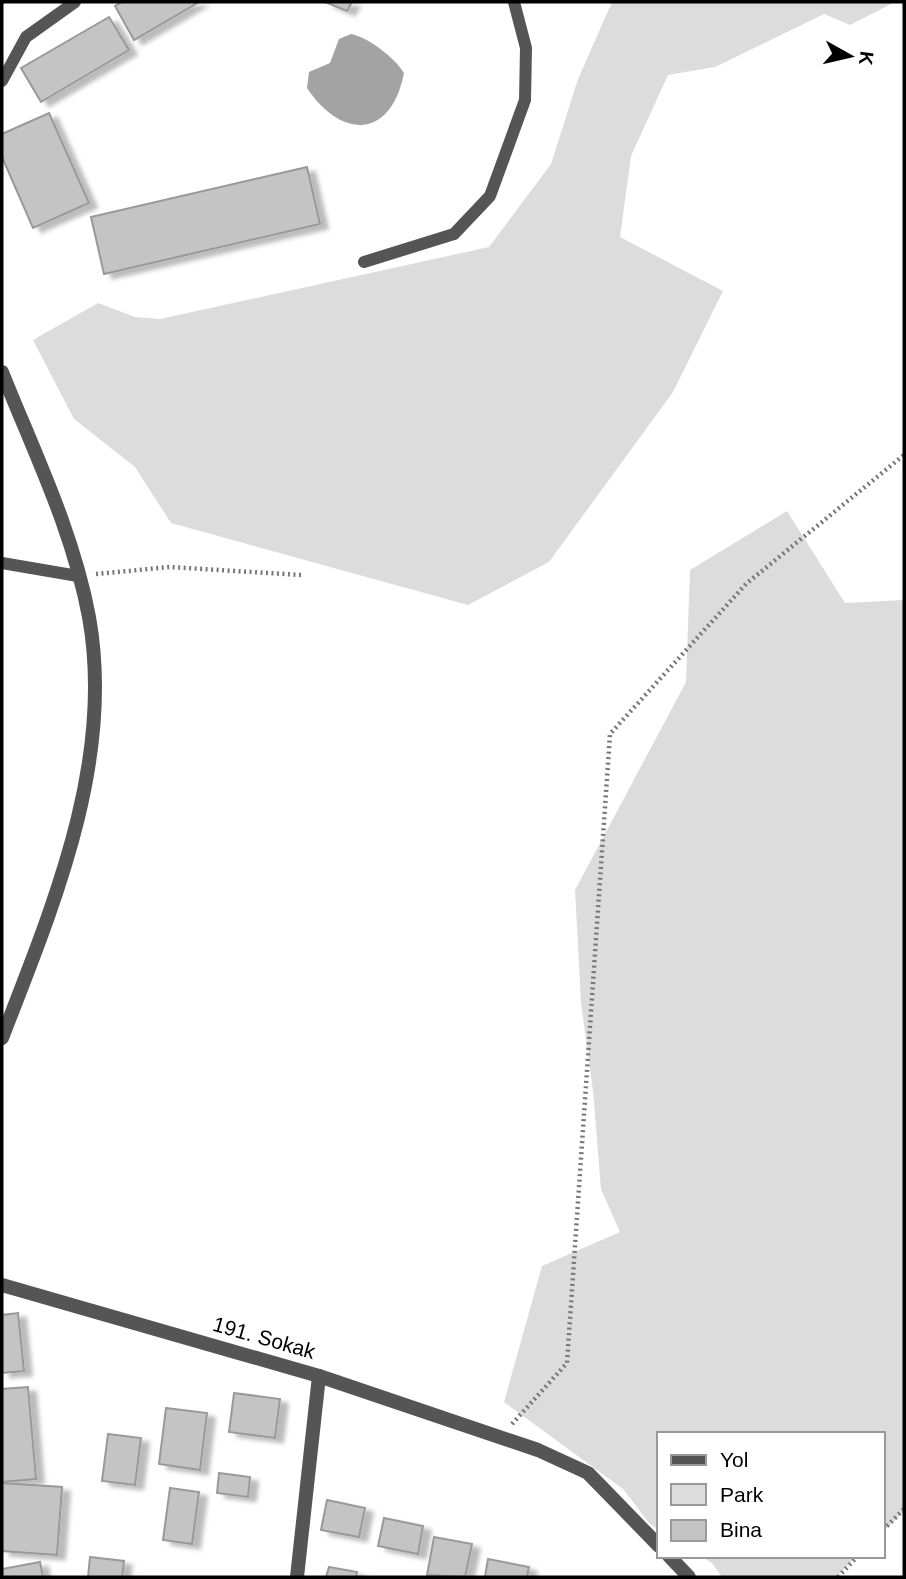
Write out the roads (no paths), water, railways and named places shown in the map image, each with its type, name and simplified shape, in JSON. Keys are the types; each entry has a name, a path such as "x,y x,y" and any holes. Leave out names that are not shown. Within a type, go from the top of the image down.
{"street":[{"path":"2,372 66,529 89,617 96,683 89,761 64,874 2,1038"},
{"name":"191. Sokak","path":"2,1285 319,1376 297,1577"},
{"path":"319,1376 538,1450 589,1474 657,1544"},
{"path":"671,1558 689,1577"}],"lane":[{"path":"2,80 26,37 75,2"},
{"path":"364,261 454,234 490,196 525,100 526,48 514,2"},
{"path":"2,563 78,576"}]}
